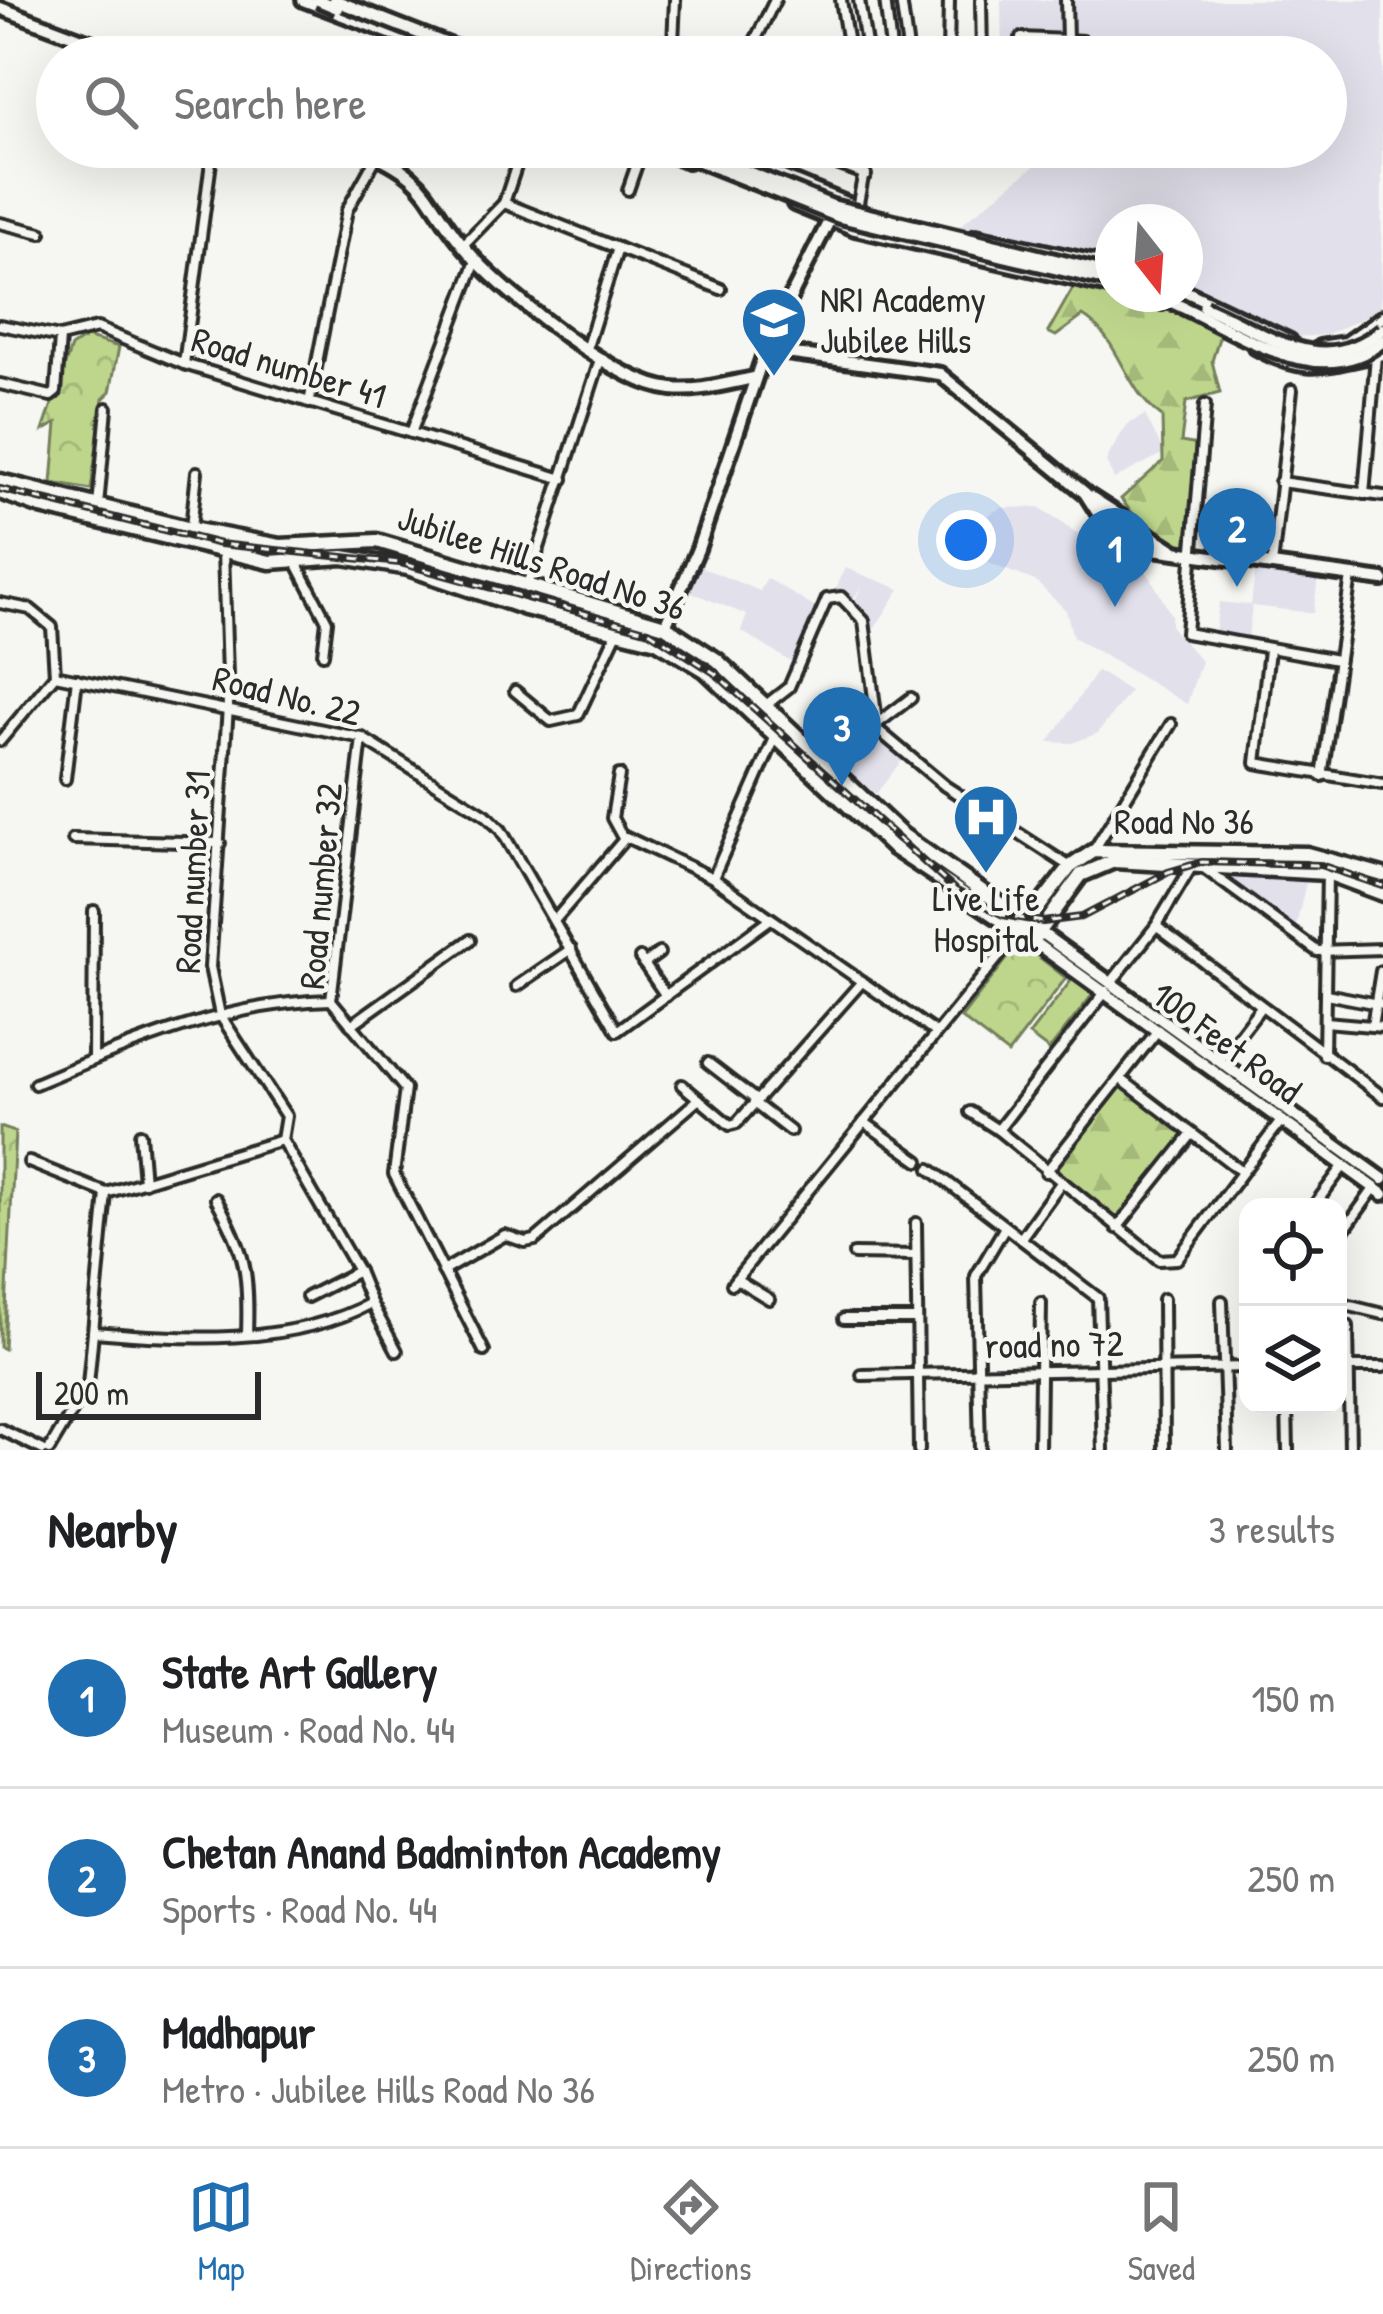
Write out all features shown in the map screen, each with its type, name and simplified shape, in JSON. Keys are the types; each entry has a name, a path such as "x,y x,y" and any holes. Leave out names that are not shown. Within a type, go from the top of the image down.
{"main road":[{"path":"303,0 398,36"},
{"path":"318,0 410,36"},
{"path":"334,0 426,36"},
{"path":"348,0 370,4 439,36"},
{"path":"0,8 74,36"},
{"path":"401,168 419,178 476,261 600,360 647,385 673,389 754,378"},
{"path":"698,168 830,219 943,252 1095,274"},
{"path":"716,168 840,218 1095,273"},
{"path":"738,168 832,206 1095,272"},
{"path":"761,168 857,208 961,232 1095,272"},
{"path":"665,626 698,549 767,345 830,219"},
{"path":"943,252 961,232"},
{"path":"1203,300 1298,345 1325,347 1355,339 1383,317"},
{"path":"1203,307 1313,355 1358,346 1383,329"},
{"path":"1183,312 1283,362 1316,368 1381,348"},
{"path":"1192,312 1311,363 1348,360 1381,348"},
{"path":"1355,339 1381,348"},
{"path":"767,345 783,355 940,374 1085,494 1184,554"},
{"name":"Jubilee Hills Road No 36","path":"0,481 98,507 128,521 280,546 377,541 526,589 665,626 717,660 901,834 1023,927"},
{"name":"Jubilee Hills Road No 36","path":"0,492 128,521 223,550 296,564 343,557 375,562 657,641 688,658 892,847 1037,936"},
{"path":"1085,494 1120,541 1383,580"},
{"path":"603,627 609,609"},
{"name":"Road No 36","path":"1023,927 1070,867 1094,851 1286,853 1383,874"},
{"path":"1283,869 1286,853"},
{"name":"Road No 36","path":"1037,936 1088,868 1114,862 1327,873 1383,894"},
{"name":"100 Feet Road","path":"1037,936 1221,1059 1342,1168 1378,1192"},
{"name":"100 Feet Road","path":"1110,985 1159,1029 1281,1120 1382,1177"}],"street":[{"path":"673,36 675,0"},
{"path":"757,36 775,0"},
{"path":"841,0 847,36"},
{"path":"859,0 865,36"},
{"path":"885,0 889,36"},
{"path":"901,0 906,36"},
{"path":"948,36 949,0"},
{"path":"981,0 982,36"},
{"path":"1066,0 1067,36"},
{"path":"184,364 210,168"},
{"path":"309,403 347,209 370,168"},
{"path":"463,245 504,203 516,168"},
{"path":"628,190 636,168"},
{"path":"848,168 866,175"},
{"path":"857,208 867,168"},
{"path":"504,203 721,289"},
{"path":"0,224 41,233"},
{"path":"586,350 618,248"},
{"path":"411,433 476,261"},
{"name":"Road number 41","path":"0,325 60,337 97,328 184,364 563,479"},
{"path":"0,384 50,396 56,392 60,337"},
{"path":"1364,494 1381,348"},
{"path":"526,589 600,360"},
{"path":"1272,567 1292,390"},
{"path":"1205,405 1184,554 1186,633 1337,660"},
{"path":"98,507 106,408"},
{"path":"191,530 197,472"},
{"path":"1280,482 1383,496"},
{"name":"Road number 31","path":"223,550 228,706 210,967 220,1016 286,1116 282,1140 358,1271 397,1351"},
{"path":"296,564 327,621 323,655"},
{"path":"1322,776 1351,576"},
{"path":"766,705 789,687 827,598 837,595 864,621 876,724 904,757 1023,841 1070,867"},
{"path":"0,602 30,609 52,628 55,675 0,741"},
{"path":"515,691 551,721 578,715 618,630"},
{"path":"1269,650 1255,761 1261,767 1383,784"},
{"name":"Road No. 22","path":"55,675 228,706 362,738 494,822 617,1030 665,996"},
{"path":"65,778 77,679"},
{"path":"876,724 911,698"},
{"path":"1094,851 1171,724"},
{"name":"Road number 32","path":"362,738 331,1000 405,1090 394,1174 484,1351"},
{"path":"712,878 776,738"},
{"path":"619,775 612,818 623,838 712,878 936,1033"},
{"path":"554,921 623,838"},
{"path":"73,839 220,843"},
{"path":"998,1130 1156,926 1196,865 1311,948 1325,952 1383,949"},
{"path":"1324,1055 1327,873"},
{"path":"93,1059 94,911"},
{"path":"659,952 642,961 665,996 769,920"},
{"path":"1156,926 1383,1097"},
{"path":"770,1299 734,1281 1023,927"},
{"path":"351,1025 470,940"},
{"path":"518,986 571,949"},
{"path":"1372,1026 1381,970"},
{"path":"682,1084 730,1125 860,984"},
{"path":"1325,994 1379,1004"},
{"path":"35,1084 220,1016 273,1001 331,1000"},
{"path":"1221,1059 1260,1008"},
{"path":"1324,1022 1383,1027"},
{"path":"1046,1172 1159,1029"},
{"path":"708,1063 790,1131"},
{"path":"1121,1079 1241,1171"},
{"path":"443,1271 505,1234 531,1242 698,1099"},
{"path":"970,1112 1159,1260 1171,1263 1281,1120"},
{"path":"863,1122 919,1161"},
{"path":"140,1134 144,1182"},
{"path":"1117,1228 1192,1134"},
{"path":"29,1162 106,1193 282,1140"},
{"path":"1319,1198 1342,1168"},
{"path":"930,1169 1098,1298 1103,1450"},
{"path":"1021,1238 1060,1184"},
{"path":"1347,1228 1378,1192"},
{"path":"0,1429 46,1450 88,1385 106,1193"},
{"path":"215,1199 242,1245 249,1272 247,1334"},
{"path":"916,1223 914,1319 920,1450"},
{"path":"980,1450 977,1268 1005,1227"},
{"path":"854,1254 916,1256"},
{"path":"307,1297 358,1271"},
{"path":"1162,1299 1164,1450"},
{"path":"93,1332 186,1340 247,1334 291,1328 371,1300"},
{"path":"1222,1301 1227,1450"},
{"path":"1039,1450 1041,1303"},
{"path":"1347,1305 1383,1314"},
{"path":"844,1319 914,1319"},
{"path":"1348,1326 1350,1450"},
{"path":"1349,1366 1383,1366"},
{"name":"road no 72","path":"862,1375 1239,1367"},
{"path":"1287,1414 1288,1450"}],"shaded area":[{"path":"1001,0 1383,0 1381,309 1326,335 1292,337 1203,291 1203,204 1095,204 1095,261 953,231 1032,168 1347,168 1347,36 1002,36"},
{"path":"1145,415 1164,453 1114,479 1106,462 1111,451 1127,425"},
{"path":"1039,507 1078,534 1132,555 1151,578 1171,615 1171,627 1201,661 1187,704 1073,637 1066,610 1035,581 989,563 979,520 1001,508"},
{"path":"698,566 760,591 767,578 817,609 791,662 741,631 747,615 688,591"},
{"path":"845,568 900,589 874,629 853,604 862,586 853,599 836,589"},
{"path":"1255,572 1318,579 1313,613 1252,606 1248,637 1215,633 1219,602 1251,605"},
{"path":"1097,671 1130,691 1098,733 1072,743 1049,742"},
{"path":"876,739 902,760 876,794 849,772"},
{"path":"1224,875 1307,878 1295,930 1223,879"}],"green space":[{"path":"1077,281 1095,287 1095,312 1173,312 1222,328 1212,361 1220,393 1186,402 1181,442 1198,445 1186,549 1136,518 1121,499 1163,461 1162,417 1139,393 1106,337 1083,316 1056,336 1048,332"},
{"path":"86,337 119,347 110,392 103,399 91,490 52,483 57,423 43,431 71,347"},
{"path":"1020,942 1066,978 1008,1054 961,1018"},
{"path":"1076,974 1097,989 1049,1050 1029,1035"},
{"path":"1122,1086 1186,1136 1117,1222 1053,1171"},
{"path":"0,1127 15,1132 4,1349 0,1347"}],"railway":[{"path":"0,489 220,544 400,563 649,631 716,674 955,890 1003,915 1043,922 1082,917 1168,872 1202,862 1320,865 1383,886"}],"place":[{"name":"NRI Academy Jubilee Hills","path":"774,379"},
{"name":"Chetan Anand Badminton Academy","path":"1237,587"},
{"name":"State Art Gallery","path":"1115,607"},
{"name":"Madhapur","path":"842,786"},
{"name":"Live Life Hospital","path":"986,876"}]}
